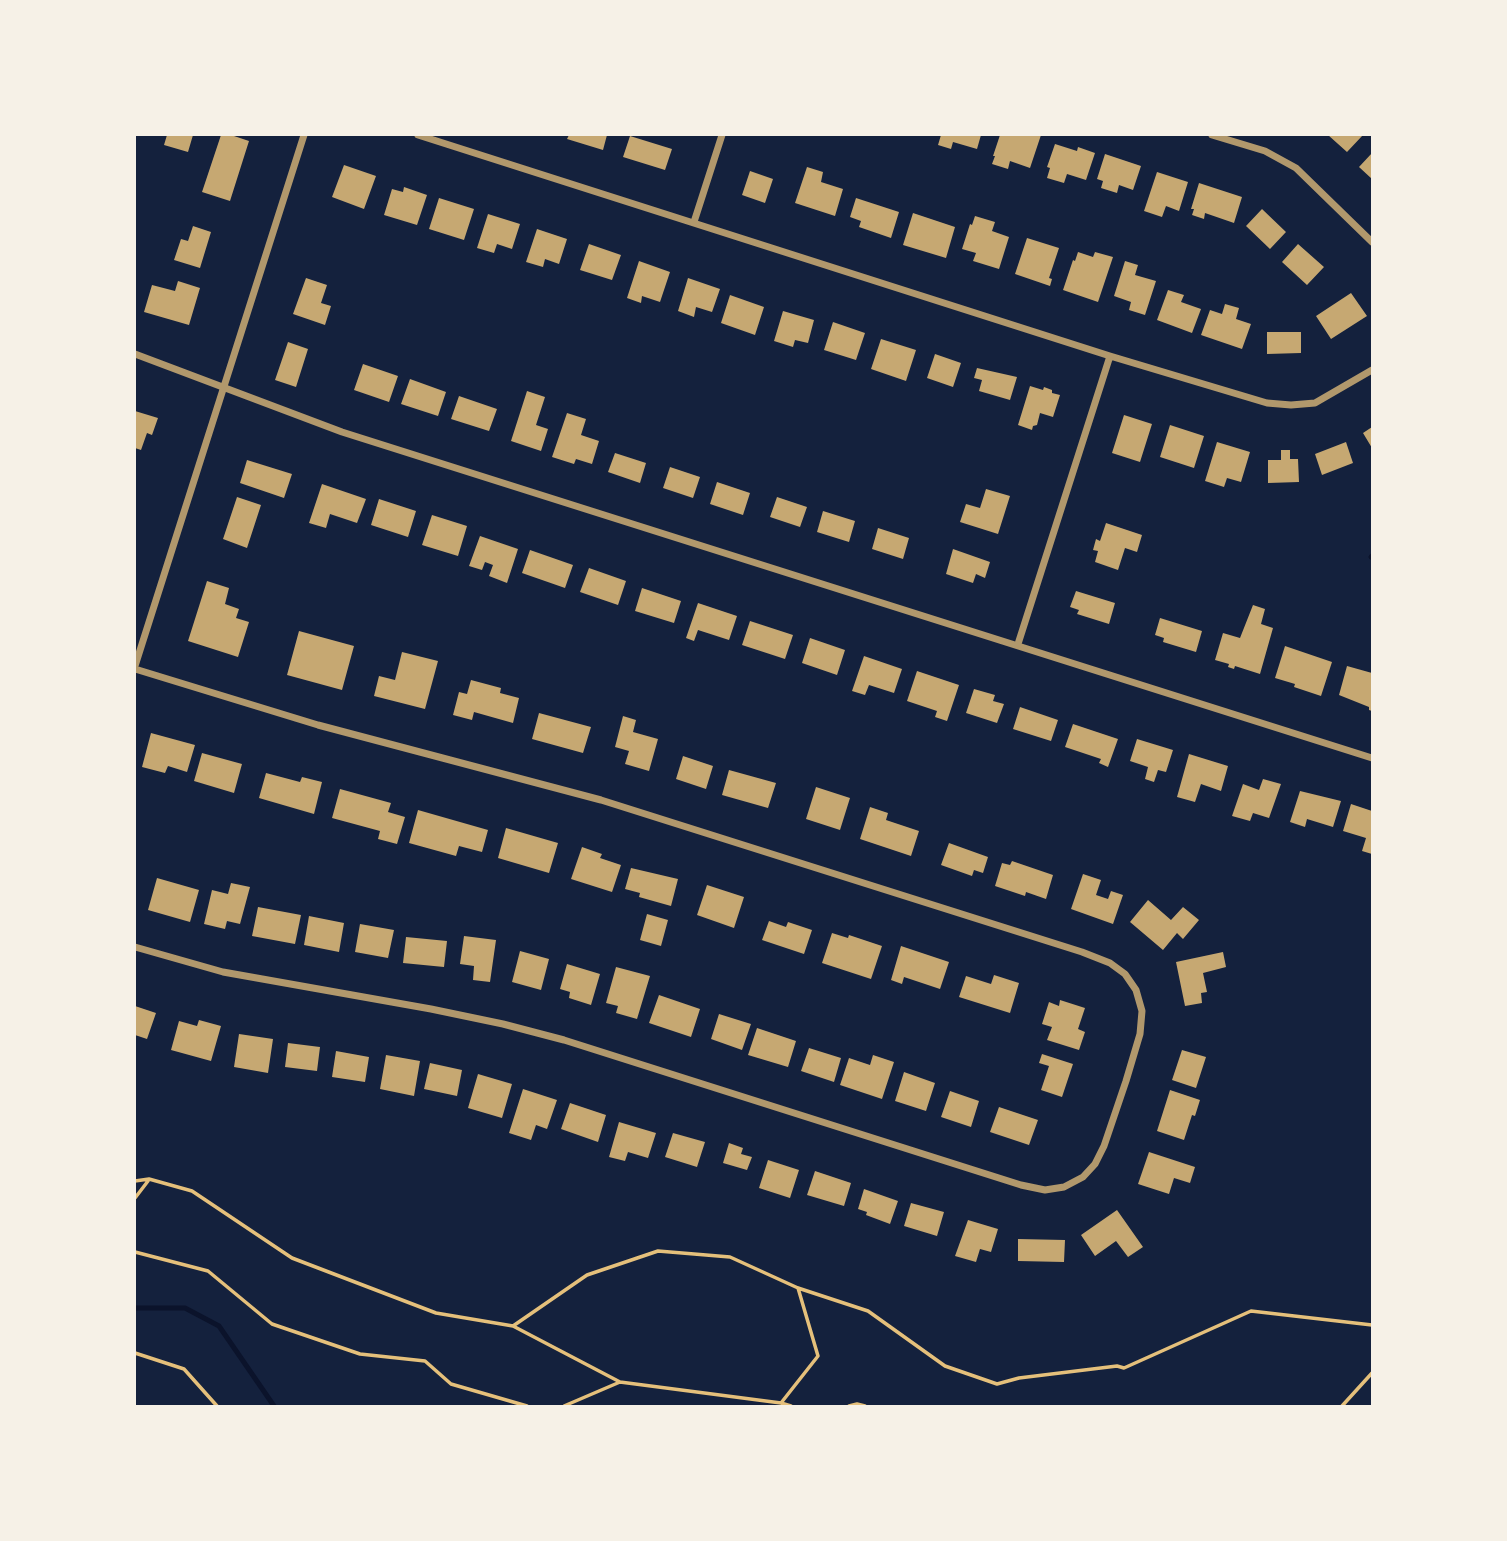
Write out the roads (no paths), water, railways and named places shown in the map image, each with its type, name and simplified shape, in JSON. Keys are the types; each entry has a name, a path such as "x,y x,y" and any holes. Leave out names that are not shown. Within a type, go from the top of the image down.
{"street":[{"path":"135,947 223,972 503,1024 577,1044 1021,1185 1045,1190 1063,1187 1083,1177 1095,1164 1104,1146 1140,1034 1142,1011 1136,990 1125,974 1110,963 601,800 318,725 135,668 304,135"},
{"path":"418,135 1110,356 1267,403 1315,403 1372,370"},
{"path":"694,222 722,135"},
{"path":"1212,135 1265,151 1296,168 1372,242"},
{"path":"135,354 342,432 1372,758"},
{"path":"1018,644 1110,356"}],"waterway":[{"path":"135,1308 185,1308 219,1326 274,1406"}]}
